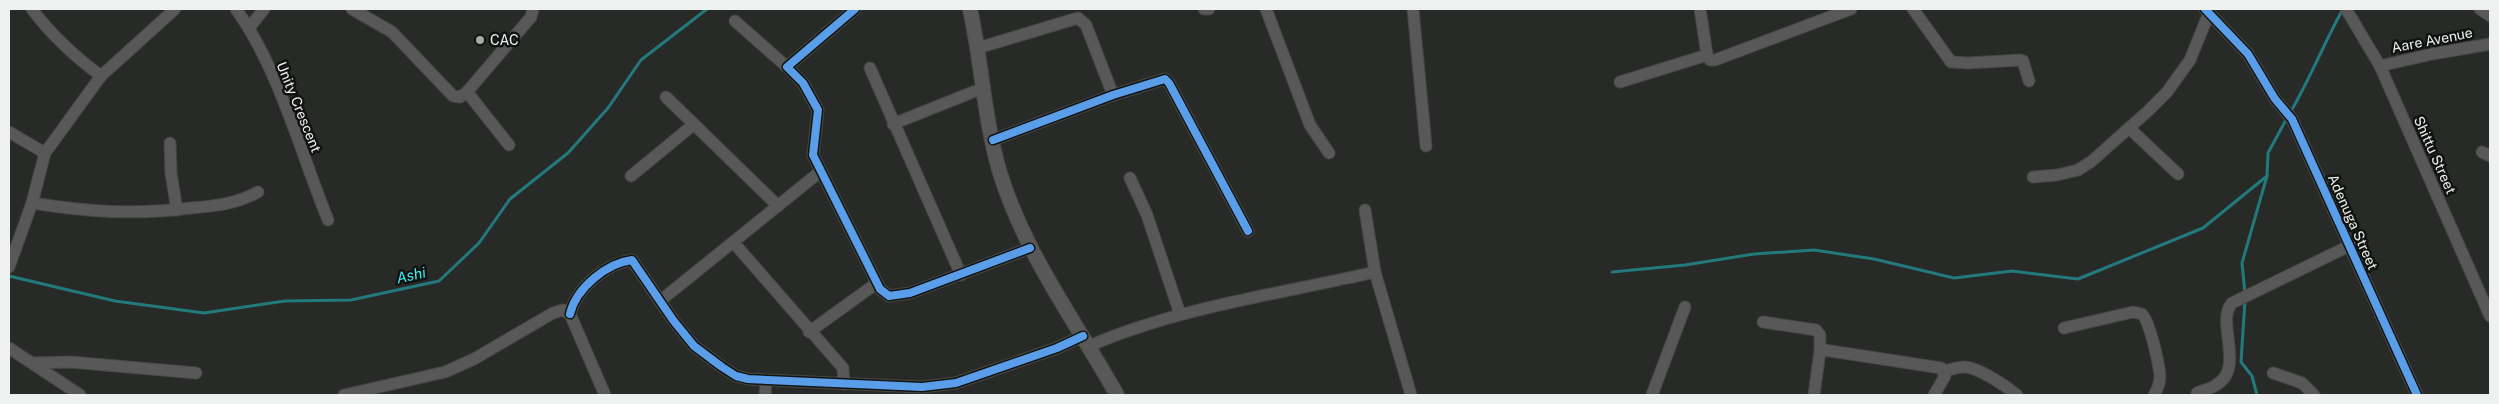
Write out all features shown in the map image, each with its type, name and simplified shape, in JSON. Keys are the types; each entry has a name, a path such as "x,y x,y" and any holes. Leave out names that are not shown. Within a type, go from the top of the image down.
{"street":[{"path":"32,9 49,33 64,48 101,76"},
{"path":"9,267 11,253 32,203 46,153 101,76 175,9"},
{"name":"Unity Crescent","path":"236,9 250,28 289,114 328,220"},
{"path":"250,28 264,9"},
{"path":"352,9 392,32 453,96 460,97 467,92 531,17 534,9"},
{"path":"787,67 855,9"},
{"path":"970,9 993,140 1005,187 1030,248 1117,395"},
{"path":"1204,9 1209,9"},
{"path":"1266,9 1310,125 1329,153"},
{"path":"1413,9 1426,146"},
{"path":"1700,9 1707,55 1710,60 1715,60 1851,9"},
{"path":"1913,9 1951,62 2020,60 2024,61 2029,81"},
{"path":"2480,9 2490,16"},
{"name":"Shittu Street","path":"2347,10 2380,66 2490,316"},
{"path":"2033,177 2057,176 2078,170 2092,161 2167,92 2190,60 2207,11"},
{"name":"Adenuga Street","path":"2207,11 2248,54 2275,99 2289,114 2351,245 2417,395"},
{"path":"978,48 1078,18 1086,25 1113,95"},
{"path":"735,22 803,83 818,110 813,155 884,294 898,296 961,275 1030,248"},
{"name":"Aare Avenue","path":"2380,66 2432,54 2490,44"},
{"path":"1620,82 1707,55"},
{"path":"870,68 961,275"},
{"path":"993,140 1113,95 1157,80 1165,80 1169,84 1248,231"},
{"path":"893,124 983,88"},
{"path":"467,92 509,145"},
{"path":"666,97 778,206"},
{"path":"631,176 693,125"},
{"path":"2129,128 2178,174"},
{"path":"9,132 46,153"},
{"path":"170,143 171,173 177,210"},
{"path":"660,301 821,171"},
{"path":"1130,178 1147,215 1180,314"},
{"path":"32,203 108,213 177,210 227,204 258,192"},
{"path":"1366,210 1375,272 1411,395"},
{"path":"734,243 809,332 843,368 844,384"},
{"path":"2197,392 2217,385 2227,372 2230,350 2228,309 2238,300 2351,245"},
{"path":"570,314 574,303 589,284 602,273 632,260 638,265 660,301 694,346 736,376 766,382 844,384 923,391 956,383 1086,341 1180,314 1274,292 1375,272"},
{"path":"809,332 877,283"},
{"path":"1652,395 1685,307"},
{"path":"344,395 438,375 474,359 553,313 563,310 570,314 604,395"},
{"path":"2064,328 2133,312 2142,314 2147,323 2159,370 2160,378 2154,395"},
{"path":"1763,322 1816,330 1820,335 1820,351 1814,395"},
{"path":"9,348 80,395"},
{"path":"1820,351 1936,366 1944,371 1962,367 1969,368 1993,379 2017,395"},
{"path":"32,364 71,362 196,373"},
{"path":"1934,395 1942,382 1944,371"},
{"path":"2273,373 2302,383 2314,395"},
{"path":"765,395 766,382"}],"waterway":[{"name":"Ashi","path":"9,276 115,301 204,313 285,301 351,300 439,281 479,243 510,199 568,153 608,108 641,60 707,9"},
{"path":"2290,113 2343,9"},
{"path":"2245,293 2242,263 2267,176 2268,153 2287,118"},
{"path":"1612,272 1685,265 1754,254 1814,250 1874,259 1954,278 2012,271 2078,279 2203,228 2267,176"},
{"path":"2245,300 2241,362 2252,376 2257,395"}],"cycle path":[{"path":"855,9 787,67 803,83 818,110 813,155 880,289 889,296 910,293 1030,248"},
{"path":"2205,9 2248,54 2275,99 2292,119 2417,395"},
{"path":"993,140 1113,95 1165,79 1169,83 1248,231"},
{"path":"570,314 573,304 594,278 613,266 632,260 673,320 694,346 736,376 748,379 922,387 956,383 1057,348 1083,336"}],"place":[{"name":"CAC","path":"480,40"}]}
